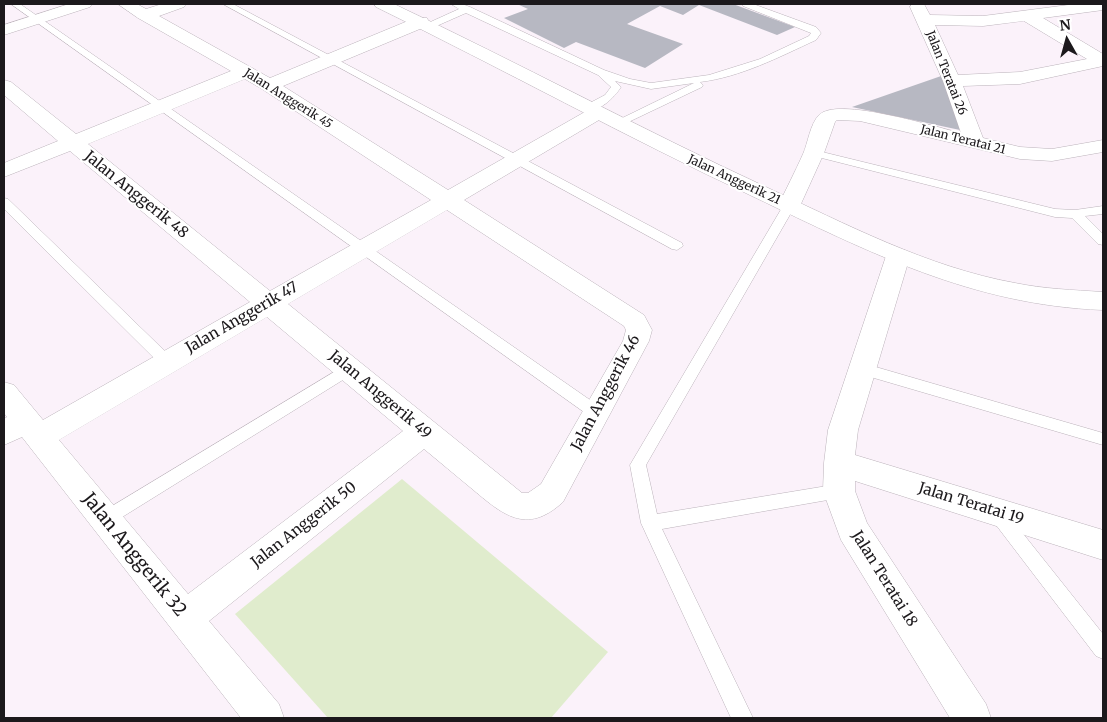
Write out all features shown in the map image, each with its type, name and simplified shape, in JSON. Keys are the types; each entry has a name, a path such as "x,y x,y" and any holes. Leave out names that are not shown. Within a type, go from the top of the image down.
{"street":[{"path":"4,30 84,4"},
{"name":"Jalan Anggerik 45","path":"126,4 269,85 446,200"},
{"path":"144,15 178,4"},
{"name":"Jalan Anggerik 21","path":"382,4 425,24 618,124 898,256 952,276 1003,291 1064,300 1103,302"},
{"name":"Jalan Teratai 26","path":"916,4 952,81 974,142"},
{"path":"924,20 965,22 1103,5"},
{"path":"1026,15 1103,61"},
{"path":"269,85 425,24"},
{"path":"952,81 1020,78 1103,61"},
{"path":"4,170 246,72"},
{"name":"Jalan Anggerik 48","path":"4,86 268,303"},
{"name":"Jalan Anggerik 47","path":"23,430 167,362 446,200 592,111"},
{"name":"Jalan Teratai 21","path":"814,153 826,119 833,114 854,114 974,142 1008,152 1042,155 1103,146"},
{"path":"789,206 814,153"},
{"name":"Jalan Anggerik 46","path":"446,200 635,320 639,330 636,341 552,493 543,502 531,507 517,506 506,501 492,487"},
{"name":"Jalan Teratai 18","path":"898,256 843,430 839,477 853,530 972,718"},
{"name":"Jalan Anggerik 49","path":"268,303 492,487"},
{"name":"Jalan Anggerik 32","path":"4,393 23,430 105,519 265,718"},
{"name":"Jalan Anggerik 50","path":"185,618 424,432"},
{"name":"Jalan Teratai 19","path":"839,477 996,512 1103,545"}],"lane":[{"path":"14,4 597,413"},
{"path":"227,4 517,158 677,246"},
{"path":"455,4 600,72 628,82 651,86 710,78"},
{"path":"618,124 710,78 763,61 813,38 816,32 746,4"},
{"path":"425,24 467,9"},
{"path":"592,111 616,87 600,72"},
{"path":"814,153 1055,213 1075,214 1103,210"},
{"path":"4,202 167,362"},
{"path":"742,718 650,523 638,465 789,206"},
{"path":"1075,214 1103,241"},
{"path":"105,519 349,369"},
{"path":"862,369 1103,439"},
{"path":"650,523 839,477"},
{"path":"996,512 1103,648"}],"green space":[{"path":"402,479 608,652 551,718 328,718 235,614"}],"building":[{"path":"517,4 733,4 795,27 777,35 699,5 683,15 660,6 627,24 683,44 645,68 576,42 564,48 504,18 528,9"},
{"path":"944,75 960,130 852,107"}]}
